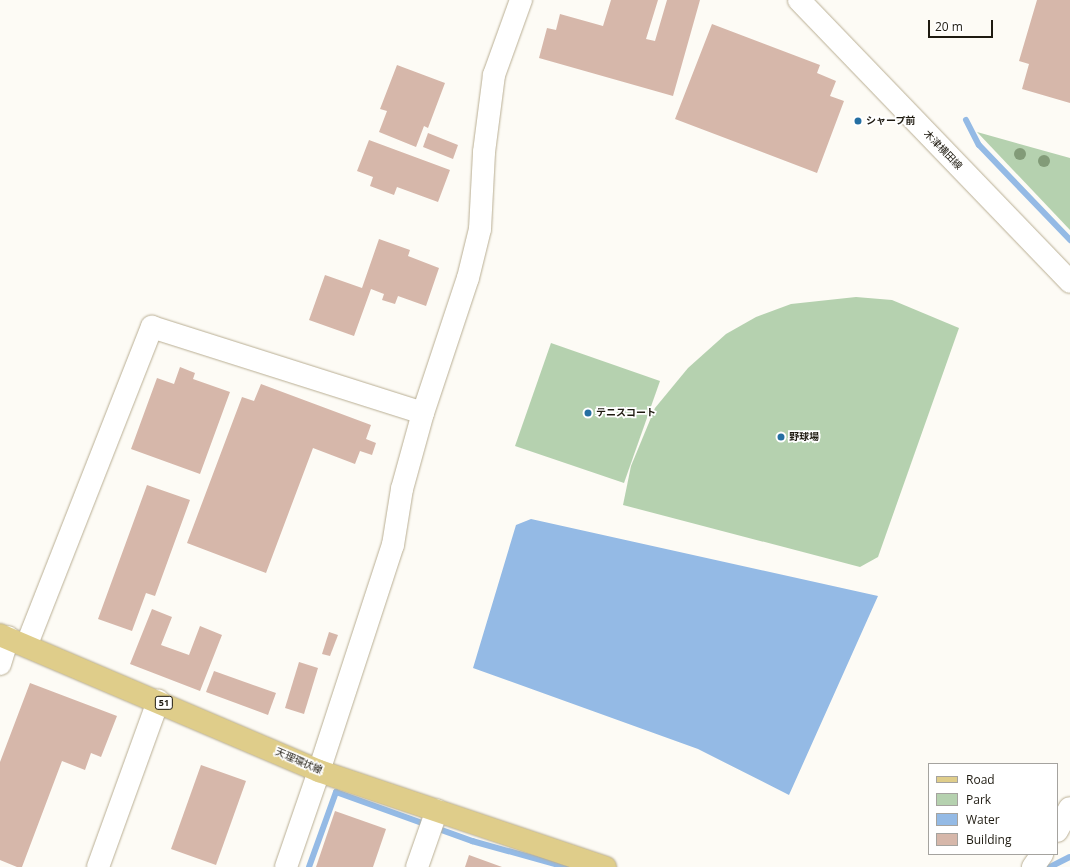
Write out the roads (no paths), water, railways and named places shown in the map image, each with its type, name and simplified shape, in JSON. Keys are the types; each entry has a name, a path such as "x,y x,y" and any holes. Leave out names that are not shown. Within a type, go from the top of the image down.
{"main road":[{"name":"天理環状線","path":"12,639 319,771 605,867"}],"street":[{"path":"286,867 393,545 402,489 423,413 468,278 480,229 484,152 494,75 521,0"},
{"name":"木津横田線","path":"798,0 1070,282"},
{"path":"0,664 152,327 423,413"},
{"path":"98,867 158,701"},
{"path":"1058,829 1070,808"},
{"path":"417,867 437,810"},
{"path":"1033,867 1041,855"}],"water":[{"path":"531,519 878,596 789,795 698,749 473,668 516,525"}],"waterway":[{"path":"966,120 979,145 1070,240"},
{"path":"309,867 336,792 472,841 566,867"},
{"path":"1050,867 1070,857"}],"place":[{"name":"シャープ前","path":"858,121"},
{"name":"テニスコート","path":"588,413"},
{"name":"野球場","path":"781,437"}]}
